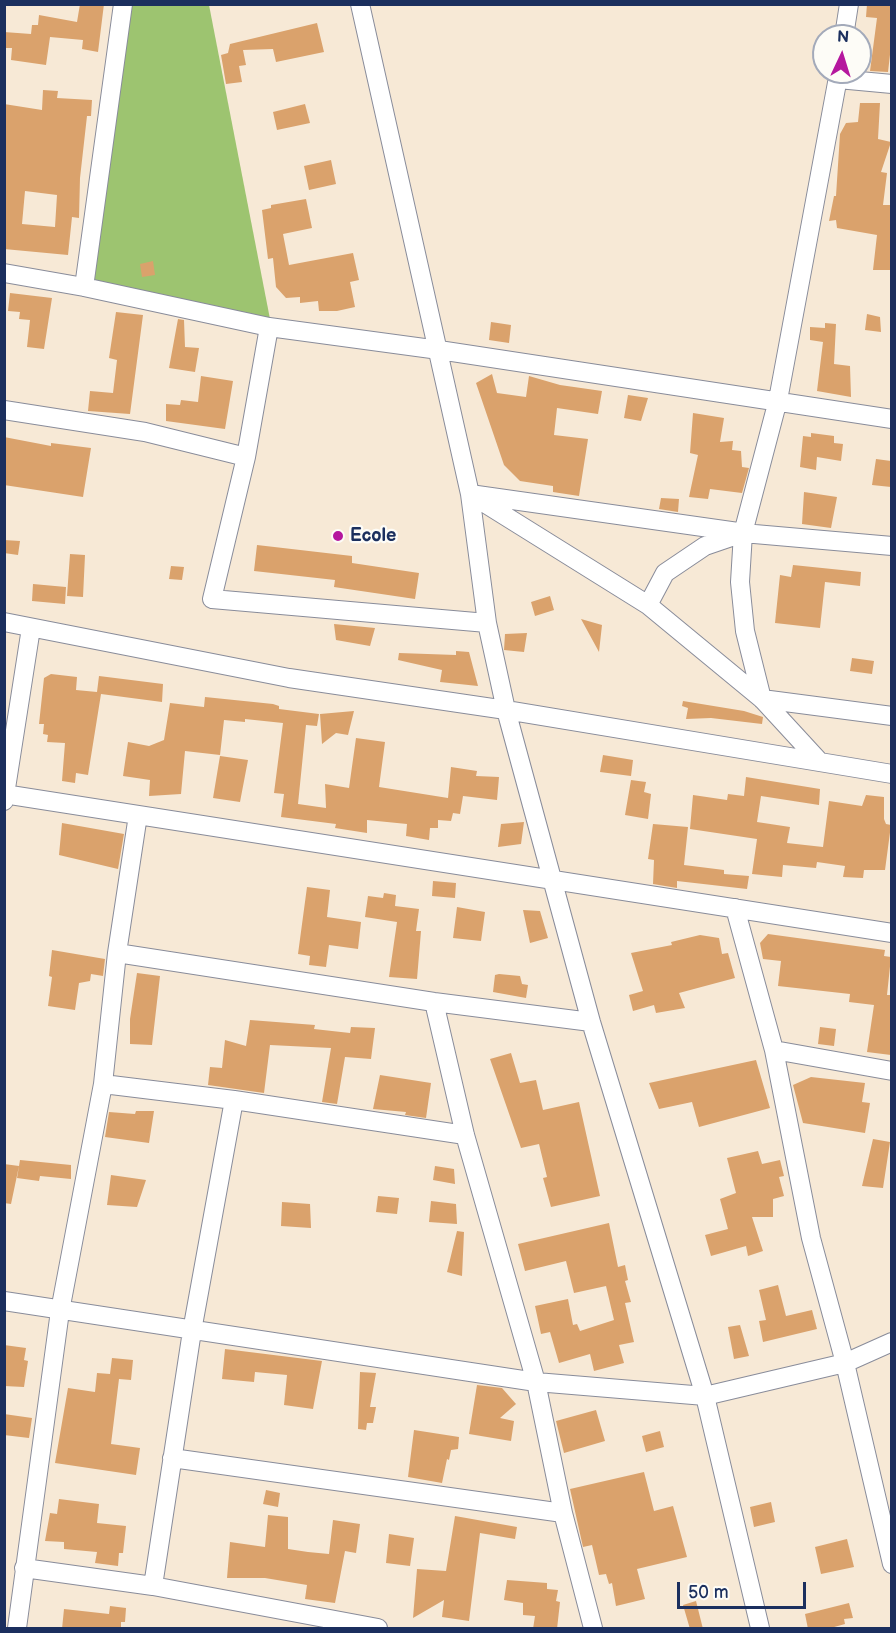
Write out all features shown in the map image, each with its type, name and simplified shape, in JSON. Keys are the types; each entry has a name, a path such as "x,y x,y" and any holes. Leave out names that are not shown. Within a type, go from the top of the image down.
{"street":[{"path":"84,287 123,4"},
{"path":"360,4 470,494 487,623 506,710 555,880 591,1022 705,1396 760,1629"},
{"path":"846,24 849,4"},
{"path":"872,81 891,84"},
{"path":"762,699 745,631 740,582 742,533 778,400 837,84"},
{"path":"4,273 84,287 269,327 439,350 891,418"},
{"path":"269,327 246,458 212,599 487,623"},
{"path":"4,410 145,432 246,458"},
{"path":"470,494 742,533 891,546"},
{"path":"470,494 648,605 762,699 820,762"},
{"path":"648,605 665,573 705,546 742,533"},
{"path":"4,622 289,678 506,710 891,774"},
{"path":"30,628 5,797 138,815 735,909 891,928"},
{"path":"762,699 891,716"},
{"path":"17,1629 60,1311 103,1084 117,953 138,815"},
{"path":"735,909 774,1050 812,1238 885,1505 891,1564"},
{"path":"117,953 434,1002 591,1022"},
{"path":"434,1002 465,1136 536,1382 563,1513 593,1629"},
{"path":"774,1050 891,1071"},
{"path":"103,1084 234,1100 465,1136"},
{"path":"153,1586 192,1331 234,1100"},
{"path":"4,1301 536,1382 705,1396 845,1363 891,1342"},
{"path":"172,1458 563,1513"},
{"path":"24,1568 153,1586 378,1629"}],"green space":[{"path":"128,5 209,5 270,319 90,280"}],"building":[{"path":"80,4 104,4 98,52 82,49 83,40 50,37 46,65 11,60 12,48 4,48 4,32 31,34 32,25 38,25 39,15 77,22"},
{"path":"867,4 891,4 891,46 888,72 872,71 877,18 866,17"},
{"path":"317,23 324,52 276,62 273,49 243,50 246,65 239,66 242,82 226,84 221,55 228,53 230,44"},
{"path":"43,90 58,91 57,98 92,100 91,116 87,116 80,178 79,218 72,217 68,255 4,249 4,104 42,110","holes":["25,191 57,195 55,227 22,224"]},
{"path":"860,103 880,103 878,139 891,142 881,172 887,173 883,205 891,205 891,270 873,270 877,235 837,228 836,220 829,221 834,196 836,196 840,134 846,123 858,122"},
{"path":"305,104 310,123 277,130 273,112"},
{"path":"331,160 336,184 309,190 304,166"},
{"path":"306,199 312,228 283,234 289,265 353,253 359,280 350,282 355,307 337,311 319,311 318,301 300,303 300,297 286,298 276,287 273,258 268,259 262,210 271,208 271,205"},
{"path":"153,261 155,275 142,277 140,264"},
{"path":"10,293 52,298 44,349 27,347 30,320 19,319 20,312 8,311"},
{"path":"116,312 143,315 130,414 88,411 90,391 113,393 117,360 109,358"},
{"path":"867,314 880,317 881,332 865,330"},
{"path":"178,319 184,320 185,347 199,348 195,372 169,368"},
{"path":"491,322 511,325 509,343 489,340"},
{"path":"825,323 836,324 834,364 850,366 851,397 817,391 823,342 810,340 810,327 825,328"},
{"path":"492,374 497,393 526,397 529,376 560,385 602,391 598,414 557,408 554,435 588,439 579,496 553,492 553,486 520,481 504,465 476,383"},
{"path":"201,376 233,381 225,429 166,421 166,404 180,405 181,400 198,402"},
{"path":"628,395 648,398 641,421 624,418"},
{"path":"693,413 724,418 720,442 733,441 732,450 741,451 742,467 749,468 742,493 710,489 708,499 689,497 698,455 690,453"},
{"path":"811,433 834,436 834,443 843,444 841,461 817,457 816,470 800,467 803,436 811,437"},
{"path":"4,437 51,446 51,443 91,448 83,497 4,485"},
{"path":"876,459 891,461 891,487 872,485"},
{"path":"804,492 837,497 831,528 802,524"},
{"path":"661,498 679,499 678,512 659,509"},
{"path":"4,540 20,541 18,555 4,553"},
{"path":"257,545 352,556 352,563 419,573 415,599 334,587 335,580 254,571"},
{"path":"70,554 85,555 83,597 67,596"},
{"path":"793,565 861,572 860,586 825,582 820,628 775,623 780,575 791,577"},
{"path":"171,566 184,567 182,580 169,579"},
{"path":"33,584 66,587 65,604 32,601"},
{"path":"550,596 554,610 535,616 531,602"},
{"path":"581,619 602,625 599,652"},
{"path":"334,624 375,628 370,646 336,640"},
{"path":"527,633 524,652 504,650 505,634"},
{"path":"456,651 469,652 478,686 440,682 442,670 398,660 399,653 456,655"},
{"path":"852,658 874,661 872,674 850,671"},
{"path":"51,674 77,677 76,690 97,692 99,676 163,684 162,702 101,694 88,775 76,773 75,783 62,781 65,743 47,742 48,735 43,734 44,724 39,724 44,678"},
{"path":"205,697 273,704 279,706 279,709 319,714 317,726 306,725 298,804 326,808 325,784 349,788 356,738 385,742 379,787 448,798 451,767 477,771 476,776 499,777 497,800 463,796 460,814 453,813 451,821 438,820 438,828 430,828 429,840 406,836 407,824 367,820 367,833 335,828 336,824 281,817 284,794 274,793 283,723 245,719 245,722 224,720 220,755 185,751 181,794 149,796 150,780 123,776 128,742 149,746 164,740 170,703 204,707"},
{"path":"683,701 744,711 763,717 762,724 711,718 686,719 688,708 682,706"},
{"path":"354,711 348,735 336,733 322,744 320,714"},
{"path":"603,755 633,760 631,776 600,772"},
{"path":"220,756 248,760 240,802 213,798"},
{"path":"746,777 820,789 819,805 761,796 757,822 790,827 787,843 823,847 829,801 862,806 866,795 884,797 884,819 886,824 891,825 885,870 864,870 863,878 843,877 845,866 817,862 816,868 783,865 782,877 752,874 757,839 690,829 693,795 727,800 728,794 744,796"},
{"path":"631,780 646,782 644,792 651,794 648,819 625,815"},
{"path":"524,822 521,844 498,847 501,824"},
{"path":"62,823 124,834 118,869 59,855"},
{"path":"653,824 688,827 684,865 724,870 724,874 749,876 747,889 677,881 677,888 653,884 654,860 648,859"},
{"path":"433,881 456,883 455,898 432,896"},
{"path":"307,887 330,890 327,917 361,922 358,949 329,945 326,967 309,965 310,956 298,954"},
{"path":"384,893 396,895 395,906 419,909 416,931 421,931 417,979 389,977 397,922 365,917 368,896 383,898"},
{"path":"457,907 485,912 481,941 453,938"},
{"path":"523,910 540,911 548,938 530,943"},
{"path":"768,934 885,950 884,956 891,957 887,995 891,995 891,1055 867,1052 874,1005 849,1002 850,994 778,986 781,961 763,959 760,943"},
{"path":"700,935 719,938 722,954 728,953 735,978 679,993 685,1008 656,1013 654,1005 633,1011 629,995 643,991 631,953 672,945 671,942"},
{"path":"52,950 105,959 103,976 91,974 90,981 79,983 75,1010 48,1006 52,977 49,976"},
{"path":"137,973 160,976 152,1045 130,1044 130,1019"},
{"path":"495,975 520,976 522,984 528,985 526,998 493,992"},
{"path":"250,1020 315,1025 314,1029 350,1033 351,1027 375,1028 371,1059 345,1057 337,1104 322,1102 331,1048 270,1045 264,1093 208,1085 210,1067 222,1068 225,1040 246,1046"},
{"path":"820,1027 836,1029 834,1046 818,1044"},
{"path":"511,1053 520,1083 536,1080 543,1110 579,1102 600,1196 551,1207 543,1178 547,1177 539,1144 521,1148 490,1059"},
{"path":"756,1060 770,1108 699,1127 692,1102 659,1109 649,1083"},
{"path":"380,1075 431,1083 426,1118 405,1115 406,1112 373,1109"},
{"path":"811,1077 865,1083 862,1102 870,1103 865,1133 803,1123 793,1085"},
{"path":"136,1111 154,1111 149,1143 105,1137 109,1112 135,1114"},
{"path":"873,1139 890,1142 883,1188 862,1186"},
{"path":"758,1151 762,1164 780,1160 784,1176 779,1177 784,1196 773,1199 773,1217 752,1217 763,1251 748,1256 746,1246 711,1256 705,1235 728,1229 720,1199 736,1193 727,1158"},
{"path":"20,1160 71,1165 71,1179 40,1176 39,1181 17,1178"},
{"path":"4,1164 19,1166 11,1204 4,1203"},
{"path":"435,1166 454,1169 455,1184 433,1180"},
{"path":"111,1175 146,1180 137,1207 107,1205"},
{"path":"378,1196 399,1198 397,1214 376,1212"},
{"path":"431,1201 456,1204 457,1224 429,1222"},
{"path":"282,1202 310,1204 311,1228 281,1226"},
{"path":"609,1223 618,1267 625,1265 628,1280 625,1281 631,1302 625,1303 634,1342 619,1345 624,1363 594,1371 590,1354 559,1363 550,1332 541,1334 535,1306 568,1299 573,1325 577,1324 580,1331 614,1320 606,1286 574,1293 566,1261 525,1271 518,1244"},
{"path":"457,1231 464,1232 462,1276 447,1272"},
{"path":"778,1285 786,1316 812,1310 817,1329 763,1342 759,1321 766,1320 759,1290"},
{"path":"740,1325 749,1356 734,1359 728,1327"},
{"path":"4,1345 26,1348 24,1360 28,1361 24,1387 4,1386"},
{"path":"225,1349 322,1361 313,1409 284,1405 287,1375 255,1372 254,1382 222,1379"},
{"path":"112,1358 133,1360 131,1380 119,1379 111,1444 140,1448 136,1475 55,1463 68,1388 95,1392 97,1373 110,1374"},
{"path":"360,1372 376,1373 370,1407 376,1407 373,1423 367,1423 366,1430 358,1429"},
{"path":"477,1385 502,1388 516,1404 500,1418 514,1421 511,1441 469,1434"},
{"path":"596,1410 605,1441 564,1453 556,1421"},
{"path":"4,1414 32,1418 29,1438 4,1435"},
{"path":"414,1430 459,1437 458,1449 451,1450 449,1460 447,1459 442,1483 408,1477"},
{"path":"660,1431 664,1447 646,1452 642,1436"},
{"path":"644,1472 654,1511 673,1506 687,1557 637,1569 645,1599 616,1606 612,1583 609,1584 606,1574 599,1575 592,1545 583,1547 570,1489"},
{"path":"266,1490 280,1493 278,1507 263,1504"},
{"path":"59,1499 99,1504 97,1523 126,1526 123,1553 119,1553 118,1566 95,1563 97,1552 64,1549 64,1542 45,1541 50,1513 57,1514"},
{"path":"771,1502 775,1522 754,1527 750,1507"},
{"path":"268,1515 288,1517 288,1549 308,1552 329,1554 333,1520 360,1524 356,1553 345,1551 335,1603 305,1599 307,1585 265,1578 227,1578 230,1542 265,1547"},
{"path":"455,1516 517,1527 515,1539 480,1533 469,1621 442,1617 444,1600 413,1618 417,1569 446,1571"},
{"path":"389,1534 414,1538 410,1566 386,1563"},
{"path":"847,1539 854,1567 821,1574 815,1547"},
{"path":"507,1580 547,1583 547,1589 558,1590 556,1601 560,1602 557,1629 533,1629 535,1616 523,1615 523,1603 504,1600"},
{"path":"696,1601 703,1629 690,1629 683,1605"},
{"path":"849,1603 853,1618 844,1619 845,1624 827,1629 808,1629 805,1614"},
{"path":"110,1606 126,1608 125,1622 121,1622 121,1629 62,1629 64,1609 109,1614"}],"place":[{"name":"Ecole","path":"338,536"}]}
